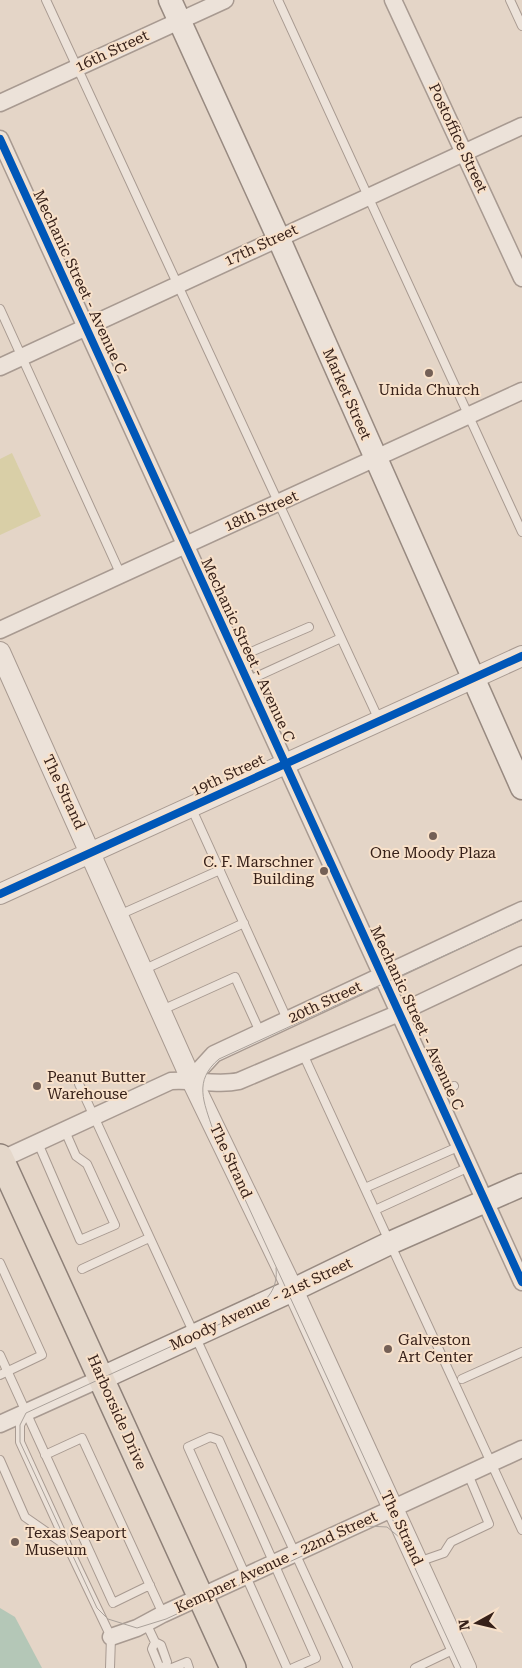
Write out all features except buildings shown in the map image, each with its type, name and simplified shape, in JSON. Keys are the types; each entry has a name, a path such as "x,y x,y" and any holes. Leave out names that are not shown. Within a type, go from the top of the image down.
{"main road":[{"name":"Market Street","path":"170,0 278,237 522,788"},
{"name":"Harborside Drive","path":"0,1159 102,1378 199,1597 233,1668"},
{"name":"Moody Avenue - 21st Street","path":"102,1378 293,1290 390,1242 522,1185"}],"street":[{"name":"16th Street","path":"0,103 225,0"},
{"name":"Postoffice Street","path":"393,0 522,278"},
{"name":"17th Street","path":"0,366 368,195 522,126"},
{"name":"Mechanic Street - Avenue C","path":"0,139 522,1282"},
{"name":"18th Street","path":"0,630 522,391"},
{"name":"The Strand","path":"0,652 92,853 191,1080 293,1290 466,1668"},
{"name":"19th Street","path":"0,894 522,656"},
{"name":"20th Street","path":"191,1080 214,1054 522,910"},
{"path":"0,1159 94,1118 171,1081 191,1080 229,1083 239,1081 399,1013 522,955"},
{"name":"Moody Avenue - 21st Street","path":"0,1424 102,1378"},
{"name":"Kempner Avenue - 22nd Street","path":"111,1637 146,1623 522,1449"}],"lane":[{"path":"46,0 379,721"},
{"path":"278,0 522,532"},
{"path":"510,0 522,26"},
{"path":"0,309 121,574"},
{"path":"237,658 309,627"},
{"path":"247,681 341,638"},
{"path":"191,808 287,1019"},
{"path":"119,914 220,870"},
{"path":"143,970 244,923"},
{"path":"161,1010 235,977 260,1032"},
{"path":"303,1054 522,1530"},
{"path":"80,1084 149,1238 348,1668"},
{"path":"436,1094 454,1086"},
{"path":"38,1143 80,1240 115,1225 87,1164 76,1156 65,1131"},
{"path":"364,1188 460,1146"},
{"path":"374,1210 470,1167"},
{"path":"82,1269 149,1238"},
{"path":"0,1263 42,1355 4,1373"},
{"path":"462,1378 522,1352"},
{"path":"0,1355 4,1373 26,1412 113,1603 150,1586"},
{"path":"26,1412 20,1425 20,1442 111,1637 110,1668"},
{"path":"287,1668 188,1447 210,1437 219,1440 316,1658 294,1668"},
{"path":"46,1455 82,1438 163,1614"},
{"path":"0,1460 25,1517 68,1547"},
{"path":"418,1562 444,1553 450,1542 489,1524 468,1474"},
{"path":"146,1623 154,1642 161,1645 167,1662 165,1668"},
{"path":"416,1668 457,1648"},
{"path":"172,1668 187,1662 189,1668"}],"shaded area":[{"path":"12,453 41,516 0,535 0,459"},
{"path":"0,1608 15,1617 42,1668 0,1668"}],"tram line":[{"path":"461,1668 213,1130 204,1101 203,1084 211,1067 219,1059 522,920"},
{"path":"276,1268 274,1286 266,1299 257,1307 26,1413 20,1425 20,1442 97,1608 108,1619 137,1628 166,1619 367,1526 387,1527 399,1537"}],"cycle path":[{"path":"0,139 522,1282"},
{"path":"0,894 522,656"}],"place":[{"name":"Unida Church","path":"429,373"},
{"name":"One Moody Plaza","path":"433,836"},
{"name":"C. F. Marschner Building","path":"324,871"},
{"name":"Peanut Butter Warehouse","path":"37,1086"},
{"name":"Galveston Art Center","path":"388,1349"},
{"name":"Texas Seaport Museum","path":"15,1542"}]}
